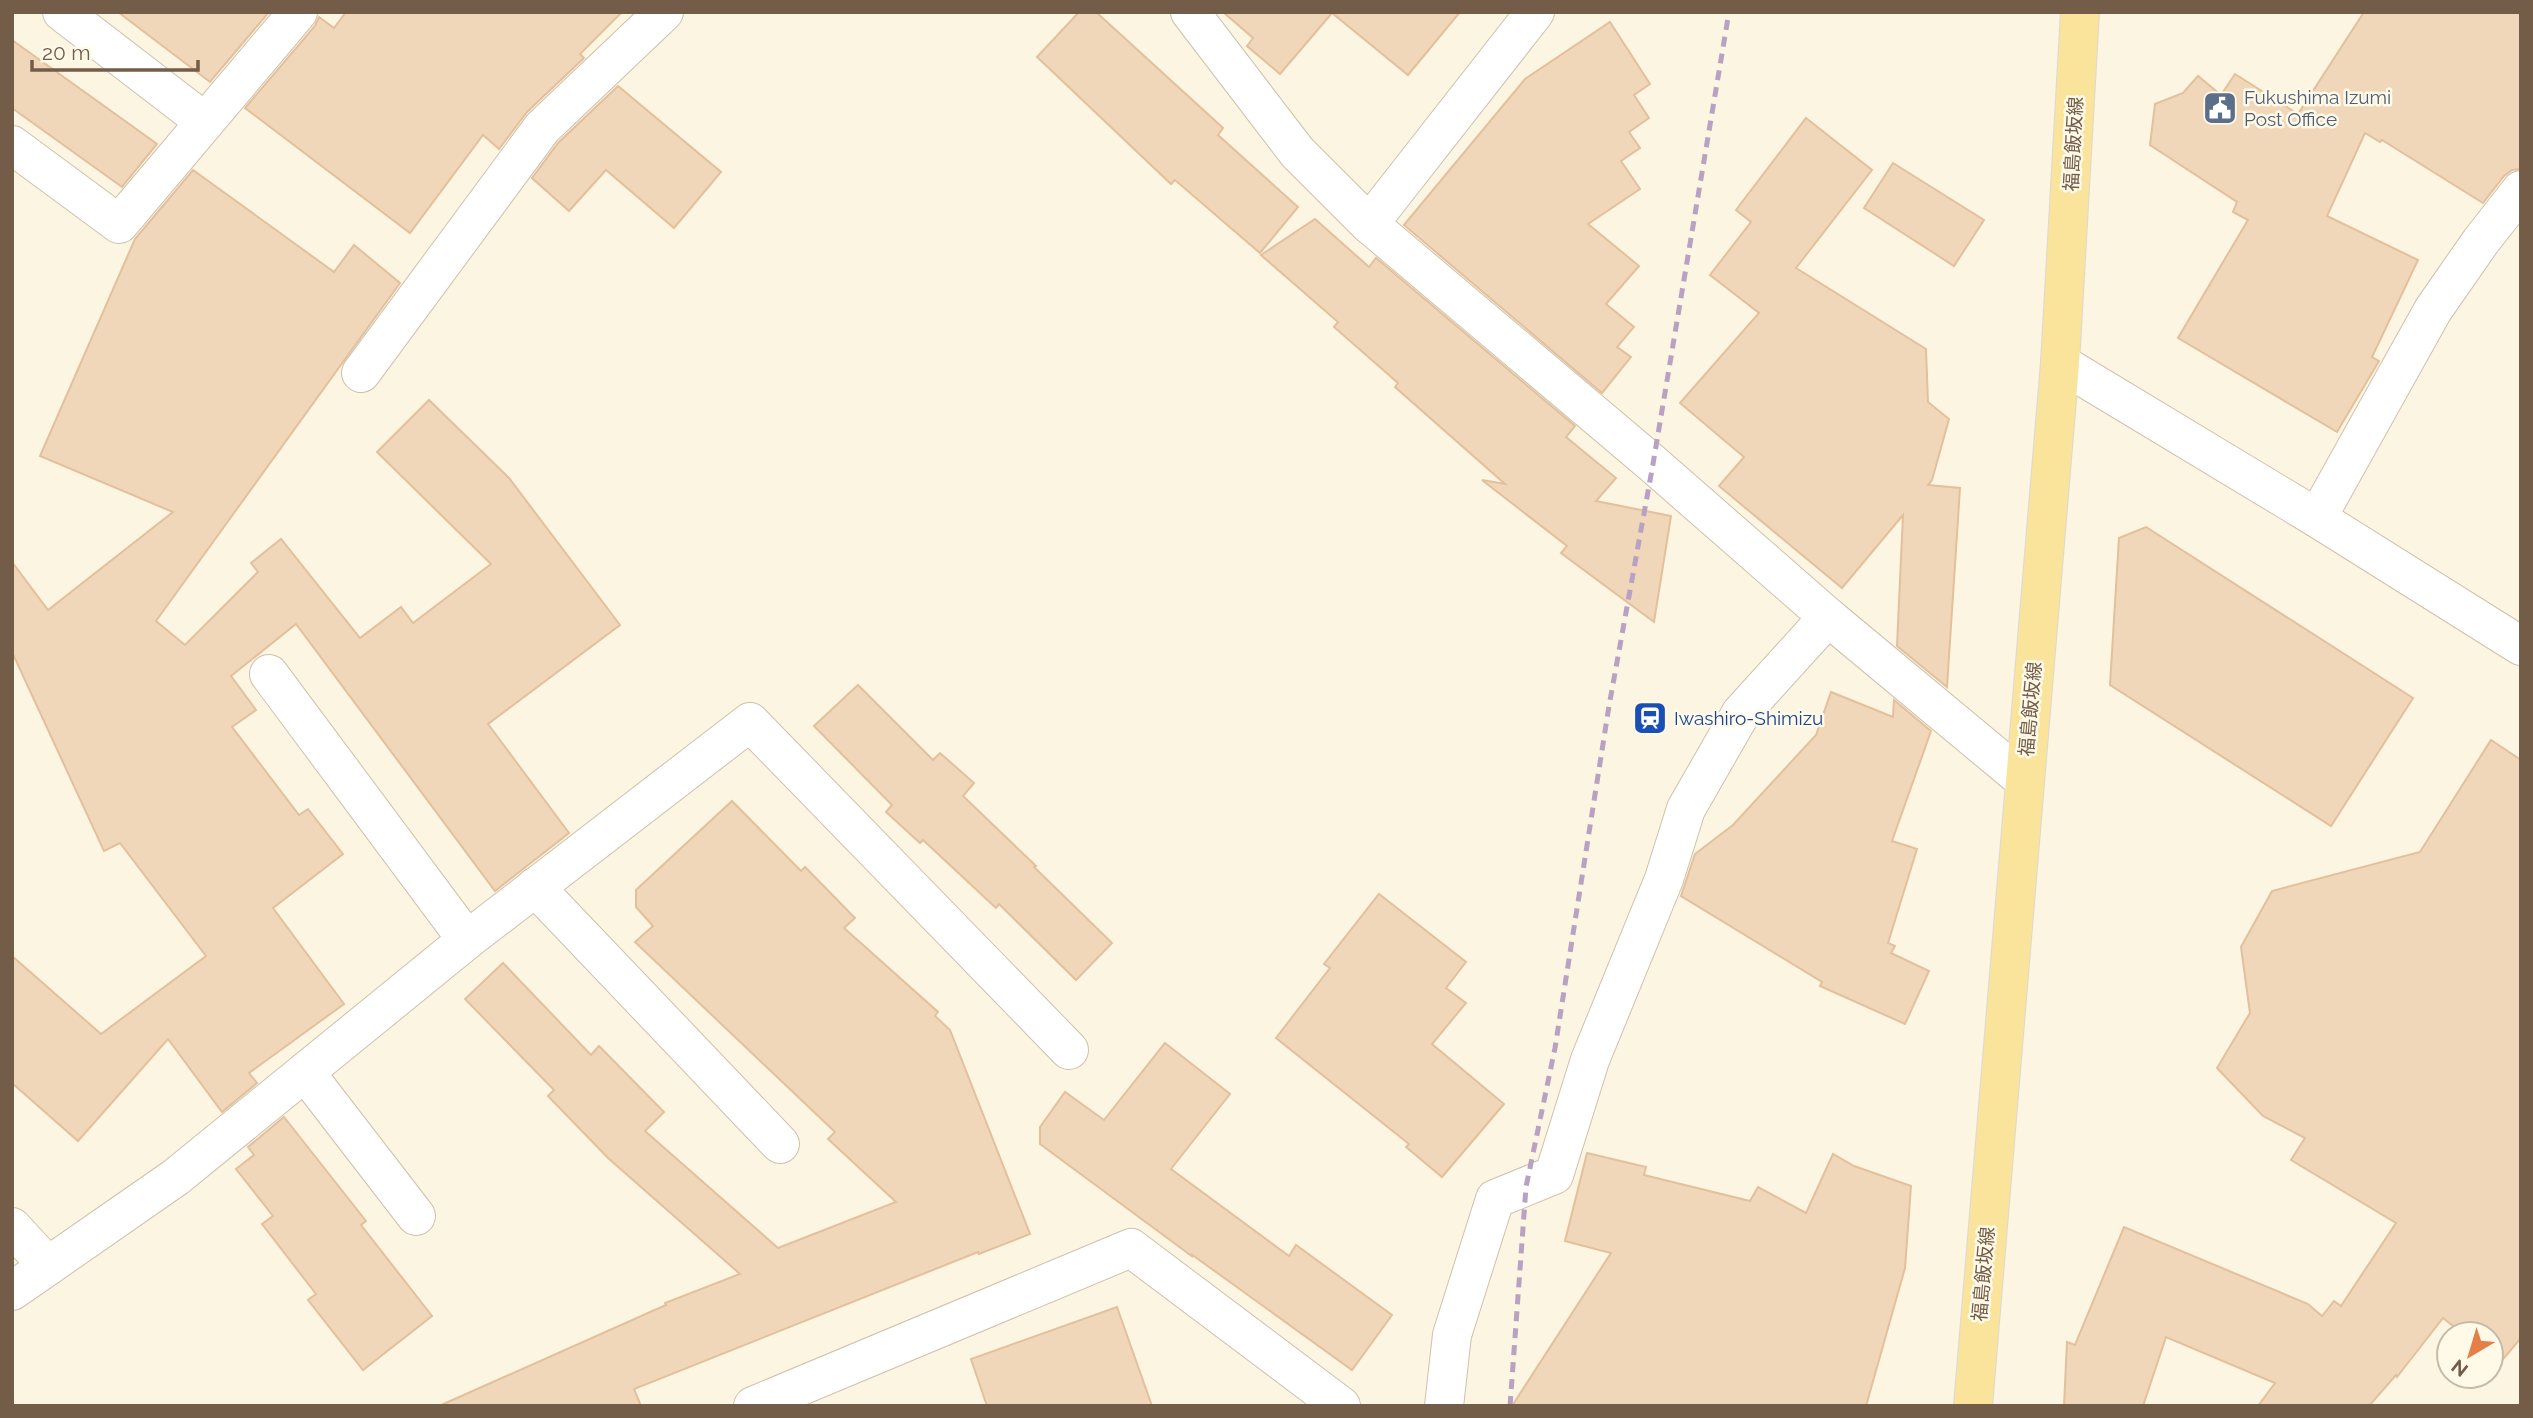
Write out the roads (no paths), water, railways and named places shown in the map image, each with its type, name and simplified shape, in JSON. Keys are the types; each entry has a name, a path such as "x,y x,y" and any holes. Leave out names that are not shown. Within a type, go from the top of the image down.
{"main road":[{"name":"福島飯坂線","path":"1973,1406 2060,363 2080,12"}],"street":[{"path":"62,12 205,122"},
{"path":"12,145 119,224 298,12"},
{"path":"361,373 542,128 664,12"},
{"path":"1190,12 1297,152 1368,224 1653,464 1828,617 2024,780"},
{"path":"1368,224 1535,12"},
{"path":"2317,518 2433,310 2521,190"},
{"path":"2060,363 2317,518 2521,646"},
{"path":"1444,1406 1452,1335 1495,1199 1554,1175 1590,1060 1664,879 1686,809 1741,713 1828,617"},
{"path":"270,674 467,940"},
{"path":"12,1291 176,1177 467,940 750,722 1069,1050"},
{"path":"535,887 780,1144"},
{"path":"305,1072 416,1216"},
{"path":"12,1227 48,1266"},
{"path":"769,1403 1131,1248 1340,1406"}],"railway":[{"path":"1510,1406 1526,1187 1555,1048 1609,706 1653,464 1729,12"}],"place":[{"name":"Fukushima Izumi Post Office","path":"2220,108"},
{"name":"Iwashiro-Shimizu","path":"1650,718"}]}
